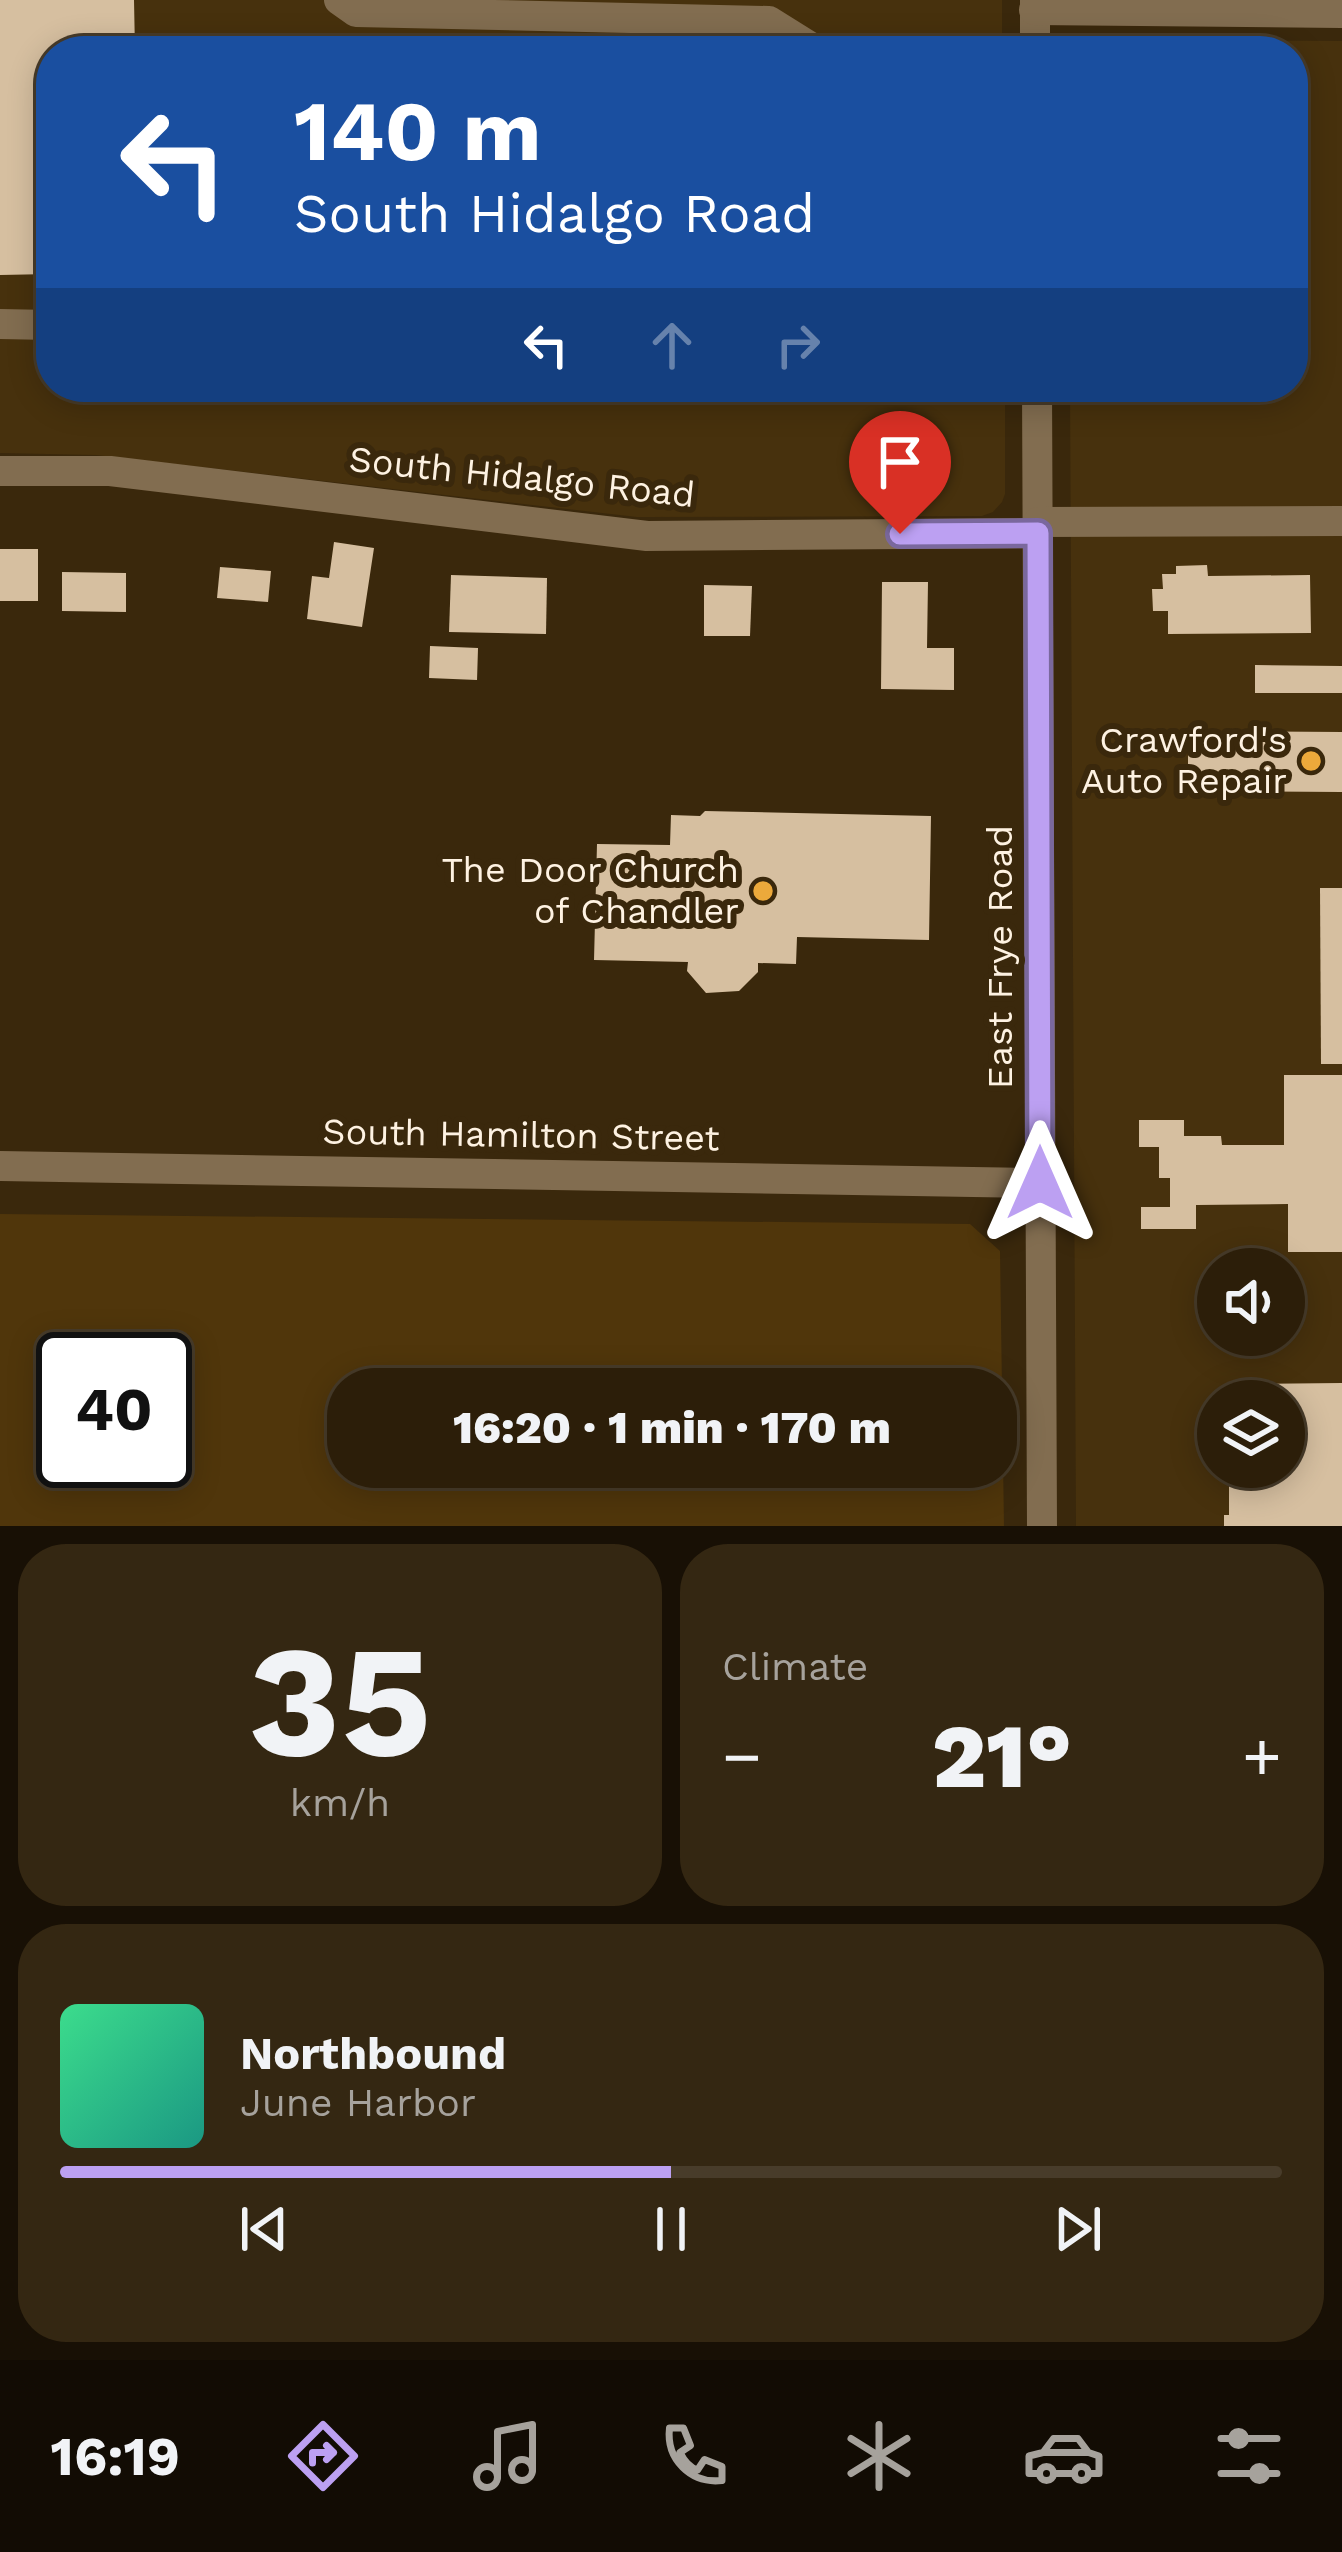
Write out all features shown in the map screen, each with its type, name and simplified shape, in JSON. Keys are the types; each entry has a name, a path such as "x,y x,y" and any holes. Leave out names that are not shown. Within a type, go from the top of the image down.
{"street":[{"path":"339,0 356,12 769,21 793,36"},
{"path":"1035,36 1034,5 1310,7 1342,14"},
{"path":"0,324 36,325"},
{"name":"East Frye Road","path":"1037,402 1042,1526"},
{"name":"South Hidalgo Road","path":"0,471 110,471 647,536 1342,520"},
{"name":"South Hamilton Street","path":"0,1166 1040,1183"}],"shaded area":[{"path":"0,0 1002,0 1002,36 36,36 36,402 1005,402 1005,494 993,512 982,516 637,517 96,455 0,453"},
{"path":"1308,41 1342,41 1342,1526 1076,1526 1070,402 1308,402"},
{"path":"0,1214 970,1224 1000,1251 1002,1368 327,1368 327,1488 1003,1488 1004,1526 0,1526"}],"building":[{"path":"0,0 134,0 135,36 36,36 36,274 0,275"},
{"path":"334,542 374,548 362,627 307,619 312,576 329,578"},
{"path":"0,549 38,549 38,601 0,601"},
{"path":"1207,565 1208,576 1310,575 1311,633 1168,634 1168,611 1153,611 1152,589 1163,589 1162,574 1176,574 1176,566"},
{"path":"220,567 271,571 268,602 217,598"},
{"path":"62,572 126,573 126,612 62,611"},
{"path":"451,575 547,578 546,634 449,632"},
{"path":"882,582 928,582 927,648 954,648 954,690 881,689"},
{"path":"704,585 752,586 750,636 704,636"},
{"path":"430,646 478,648 477,680 429,678"},
{"path":"1255,665 1342,666 1342,693 1255,693"},
{"path":"1188,731 1342,732 1342,792 1188,791"},
{"name":"The Door Church of Chandler","path":"705,811 931,816 929,940 797,937 796,964 758,963 758,972 739,991 706,993 687,971 688,962 594,960 597,844 670,845 671,815 700,816"},
{"path":"1320,888 1342,888 1342,1064 1321,1064"},
{"path":"1284,1075 1342,1075 1342,1252 1288,1248 1288,1204 1196,1205 1196,1229 1141,1229 1141,1207 1170,1207 1170,1178 1159,1178 1159,1147 1139,1147 1139,1120 1184,1120 1184,1136 1221,1136 1222,1145 1284,1145"},
{"path":"1305,1383 1342,1383 1342,1526 1224,1526 1229,1488 1305,1488"}],"place":[{"name":"Crawford's Auto Repair","path":"1311,761"},
{"name":"The Door Church of Chandler","path":"763,891"}],"route":[{"path":"900,534 1038,533 1040,1183"}]}
